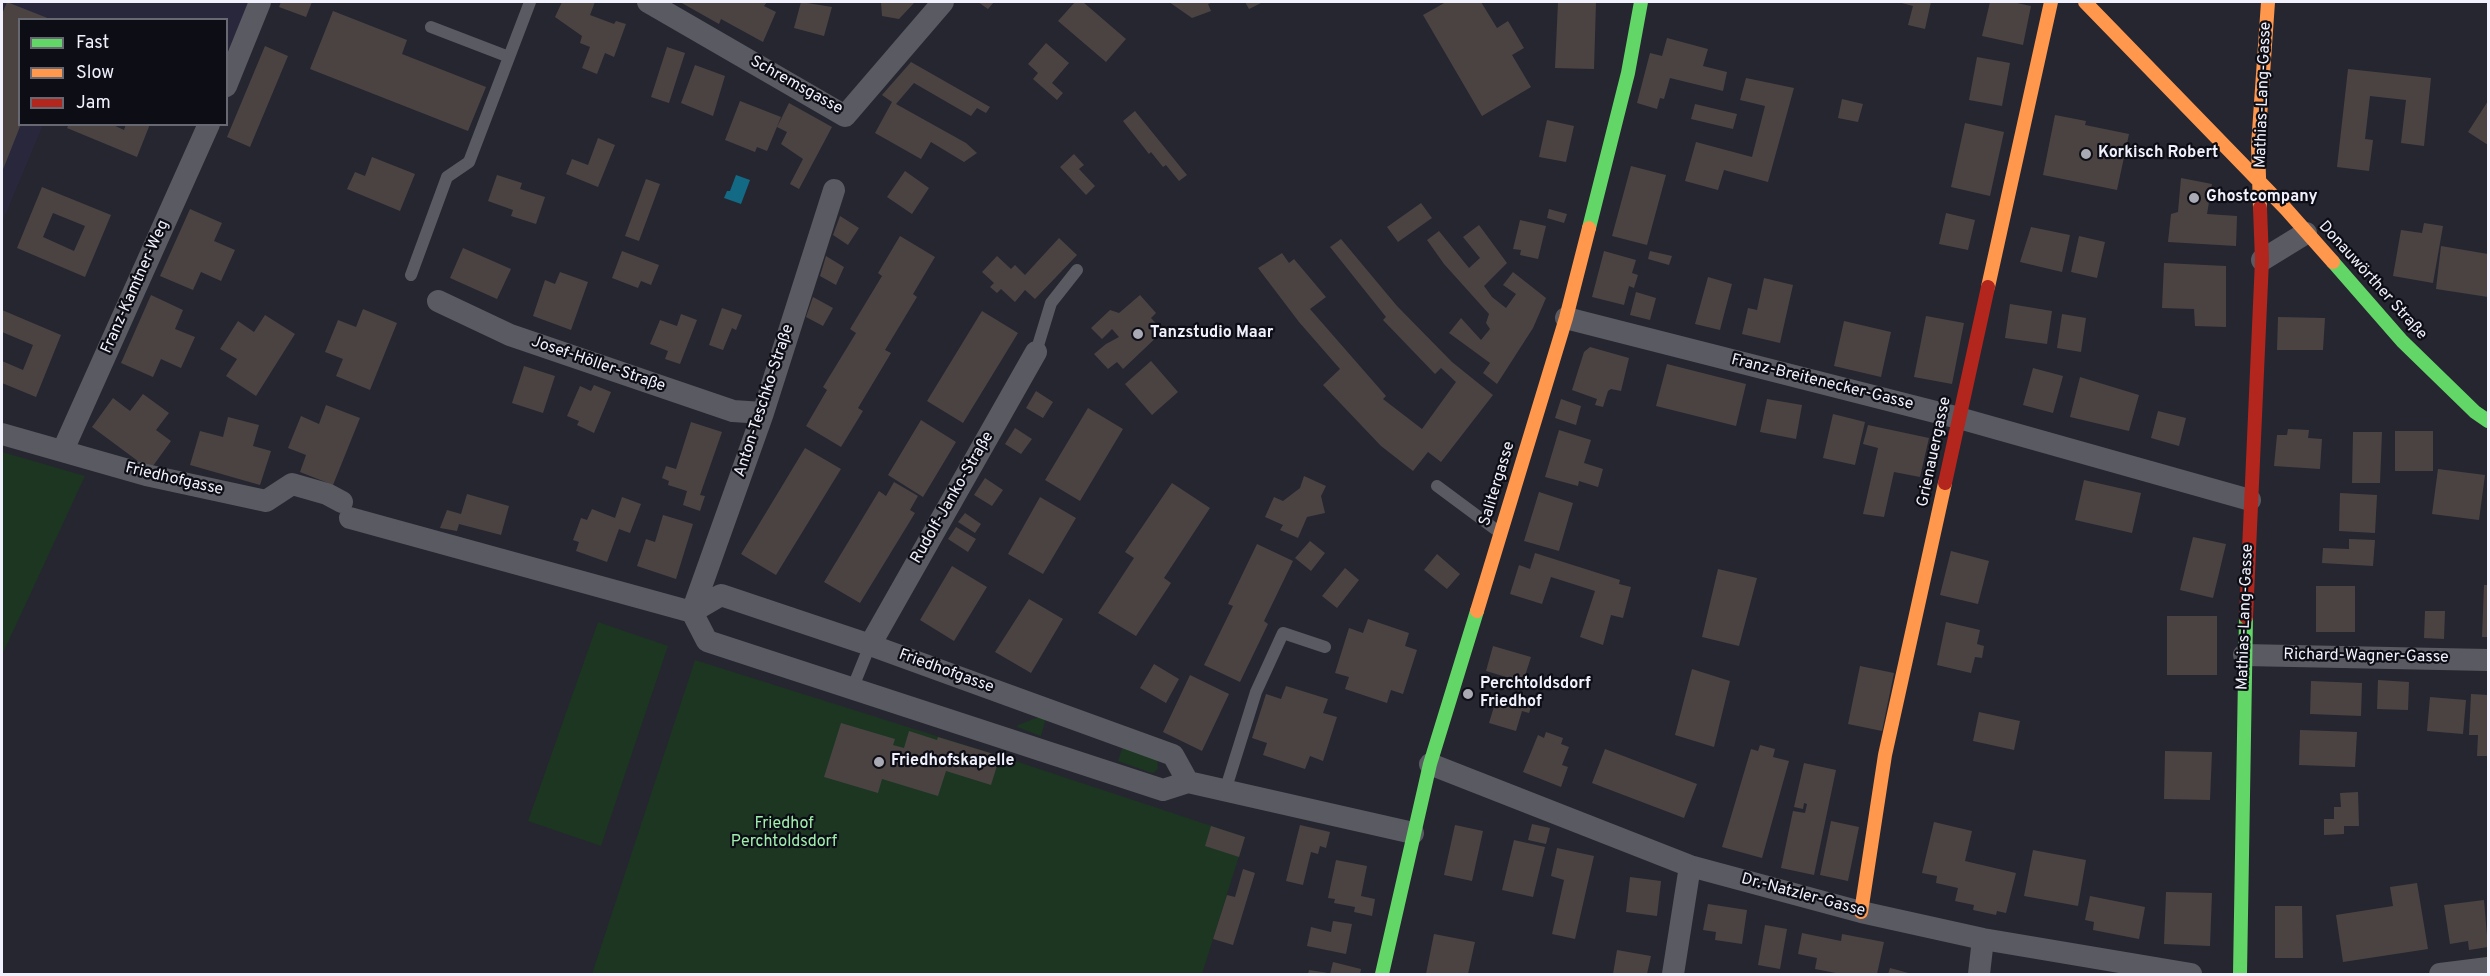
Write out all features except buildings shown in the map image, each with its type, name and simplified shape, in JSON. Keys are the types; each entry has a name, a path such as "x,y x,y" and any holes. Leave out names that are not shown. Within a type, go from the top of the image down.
{"street":[{"path":"228,81 260,2"},
{"name":"Schremsgasse","path":"648,2 845,116 943,2"},
{"name":"Salitergasse","path":"1382,975 1430,764 1566,318 1628,73 1641,2"},
{"name":"Grienauergasse","path":"1861,912 1886,755 2051,2"},
{"name":"Donauwörther Straße","path":"2085,2 2306,233 2402,341 2475,412 2488,421"},
{"name":"Mathias-Lang-Gasse","path":"2240,975 2244,655 2262,260 2258,146 2268,2"},
{"name":"Franz-Kamtner-Weg","path":"63,450 208,126"},
{"name":"Anton-Teschko-Straße","path":"692,612 763,413 834,190"},
{"path":"2262,260 2306,233"},
{"name":"Josef-Höller-Straße","path":"438,301 510,335 733,411 763,413"},
{"name":"Franz-Breitenecker-Gasse","path":"1566,318 1959,418 2250,500"},
{"name":"Rudolf-Janko-Straße","path":"870,645 1036,352"},
{"name":"Friedhofgasse","path":"2,434 146,475 266,501 292,484 327,494 346,510 692,612 721,595 870,645 1173,755 1188,782"},
{"path":"692,612 707,641 1163,790 1188,782 1413,833"},
{"name":"Richard-Wagner-Gasse","path":"2244,655 2488,660"},
{"name":"Dr.-Natzler-Gasse","path":"1430,764 1690,866 1861,912 1983,939 2191,975"},
{"path":"1673,975 1690,866"},
{"path":"1979,975 1983,939"},
{"path":"2440,975 2488,968"}],"lane":[{"path":"411,275 447,177 469,162 530,2"},
{"path":"431,27 509,57"},
{"path":"1036,352 1051,303 1077,270"},
{"path":"1437,486 1501,533"},
{"path":"1225,791 1256,692 1283,633 1325,647"},
{"path":"853,687 870,645"}],"shaded area":[{"path":"2,2 252,2 228,65 228,18 18,18 18,126 43,126 2,223"}],"green space":[{"path":"2,452 85,476 2,655"},
{"path":"598,622 668,646 601,846 528,821"},
{"name":"Friedhof Perchtoldsdorf","path":"695,660 1000,756 1245,837 1202,974 592,974"},
{"path":"1044,715 1046,718 1041,736 1017,727 1018,725"},
{"path":"1124,743 1157,758 1158,769 1153,773 1118,761"}],"water":[{"path":"736,175 750,180 741,204 724,198 727,191 730,191"}],"traffic: fast":[{"path":"1589,228 1628,73 1641,2"},
{"path":"2333,262 2402,341 2475,412 2488,421"},
{"path":"1382,974 1430,764 1477,611"},
{"path":"2240,974 2246,617"}],"traffic: slow":[{"path":"1988,287 2051,2"},
{"path":"2085,2 2286,209 2333,262"},
{"path":"2260,208 2258,146 2268,2"},
{"path":"1477,611 1566,318 1589,228"},
{"path":"1861,912 1885,755 1945,483"}],"traffic: jam":[{"path":"2246,617 2262,260 2260,208"},
{"path":"1945,483 1988,287"}],"place":[{"name":"Korkisch Robert","path":"2086,154"},
{"name":"Ghostcompany","path":"2194,198"},
{"name":"Tanzstudio Maar","path":"1138,334"},
{"name":"Perchtoldsdorf Friedhof","path":"1468,694"},
{"name":"Friedhofskapelle","path":"879,762"}]}
